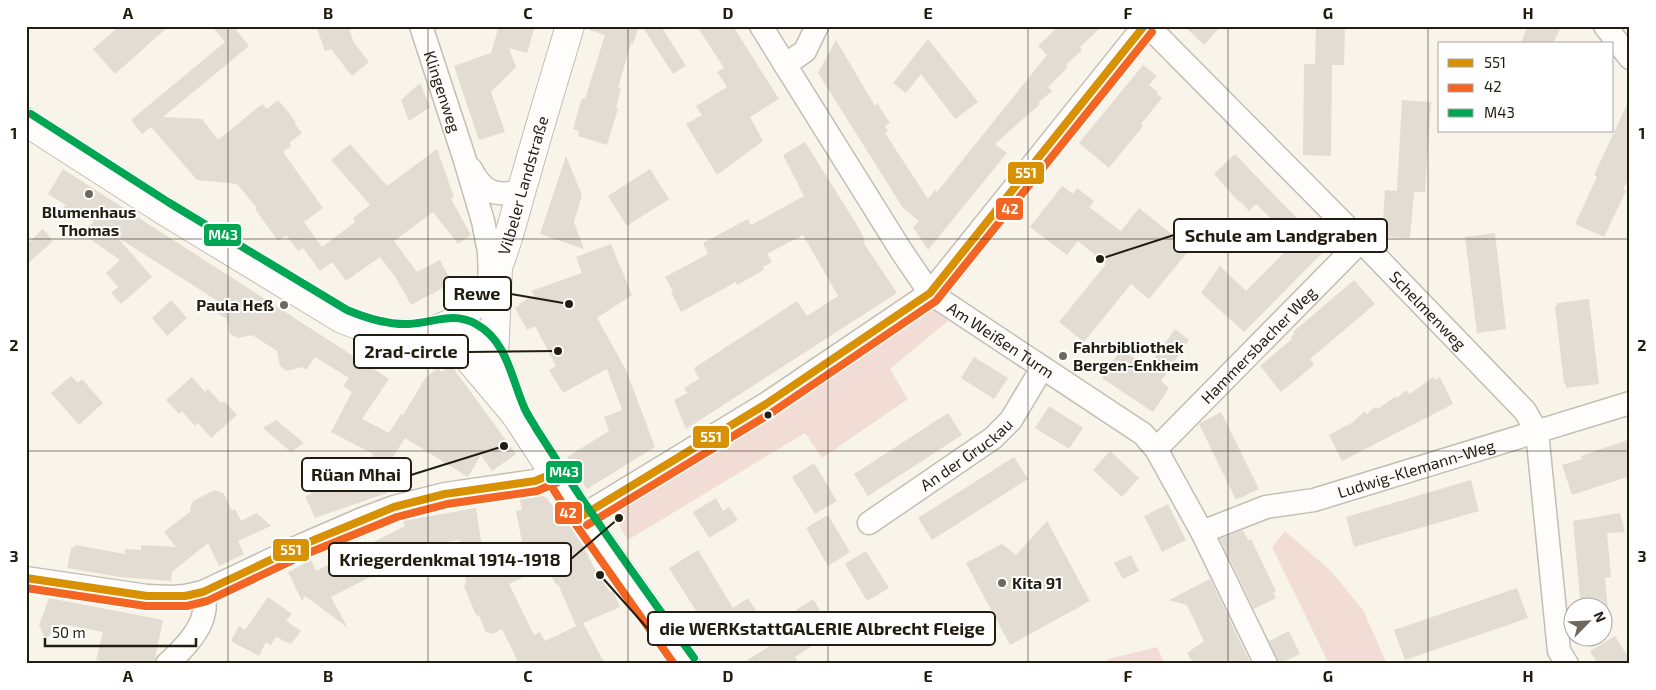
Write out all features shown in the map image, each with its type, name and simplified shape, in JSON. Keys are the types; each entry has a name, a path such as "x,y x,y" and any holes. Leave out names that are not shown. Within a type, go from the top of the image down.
{"main road":[{"name":"Vilbeler Landstraße","path":"26,122 162,210 342,319 366,328 399,334 419,333 448,326 466,313 494,276 570,26"},
{"path":"494,276 494,357"},
{"path":"448,326 470,332 486,345 494,357 516,414"},
{"path":"448,326 467,357 516,414 582,516 686,664"}],"street":[{"name":"Klingenweg","path":"421,26 483,221 494,276"},
{"name":"Am Weißen Turm","path":"761,26 902,252 930,293 1143,434 1156,449 1202,532 1266,664"},
{"path":"785,65 804,51 817,26"},
{"path":"582,516 766,404 930,293 1146,26"},
{"name":"Schelmenweg","path":"1146,26 1362,241 1525,411 1536,432 1559,651 1567,664"},
{"path":"1605,26 1630,58"},
{"name":"Klingenweg","path":"464,157 476,180 488,190 506,195 521,191"},
{"name":"Hammersbacher Weg","path":"1156,449 1362,241"},
{"name":"An der Gruckau","path":"869,523 993,438 1011,420 1042,368"},
{"name":"Ludwig-Klemann-Weg","path":"1202,532 1266,507 1314,500 1630,403"},
{"path":"26,578 147,596 171,597 203,592 302,544 362,518 394,507 445,494 535,481 554,473"},
{"path":"167,664 181,651 198,629 205,609 203,592"}],"shaded area":[{"path":"930,306 948,321 890,369 908,399 822,458 805,433 628,540 620,527 620,503 818,386"},
{"path":"1285,531 1331,571 1363,610 1387,664 1329,664 1272,547"},
{"path":"1157,647 1165,664 1109,664 1108,659"}],"building":[{"path":"120,26 169,26 115,74 93,49"},
{"path":"212,26 233,26 249,46 163,117 202,119 218,140 262,104 267,109 278,100 302,133 289,143 291,146 283,152 323,208 304,222 322,247 355,222 353,218 370,205 331,160 350,144 387,186 437,149 454,197 451,199 471,235 458,244 433,212 394,241 417,272 440,260 452,283 411,305 396,278 380,257 346,281 332,262 320,271 303,248 298,251 286,235 278,241 255,209 257,208 237,184 197,180 151,127 142,134 131,120 225,42"},
{"path":"316,26 348,26 354,43 369,62 352,76 331,49 325,51"},
{"path":"499,26 535,26 527,53 509,48 516,67 491,92 505,132 479,140 454,66 491,53"},
{"path":"589,26 639,26 633,44 631,43 618,88 621,89 616,108 618,109 607,145 578,136 579,131 573,129 582,98 585,99 605,35 589,30"},
{"path":"642,26 661,26 686,66 673,74"},
{"path":"697,26 733,26 779,99 750,117 763,141 717,175 686,124 702,115 696,106 727,87 717,72 724,68"},
{"path":"1059,26 1102,26 1080,47 1082,50 1066,65 1068,67 1048,87 1052,91 995,144 1007,153 928,250 913,227 919,221 903,208 818,73 836,40 875,106 877,103 890,123 885,126 888,131 885,133 928,199 935,190 937,192 1047,55 1038,46"},
{"path":"1184,26 1221,26 1204,45"},
{"path":"1316,26 1345,26 1344,65 1332,65 1331,156 1303,155 1304,64 1315,64"},
{"path":"1528,26 1561,26 1554,42 1521,42"},
{"path":"928,39 978,102 955,119 921,74 906,93 893,83"},
{"path":"1143,65 1157,76 1149,85 1162,98 1141,124 1143,126 1109,168 1079,143"},
{"path":"420,83 430,107 409,121 401,100"},
{"path":"1630,98 1630,176 1623,189 1626,191 1604,237 1575,224 1597,177 1594,175"},
{"path":"1402,100 1431,102 1425,192 1414,192 1410,238 1382,237 1385,190 1397,191"},
{"path":"805,142 860,230 865,241 863,242 897,293 686,429 674,400 687,393 684,388 699,379 694,368 797,301 807,316 838,296 803,235 767,254 772,262 763,267 764,270 737,285 736,282 681,312 665,277 708,254 703,243 748,219 751,225 804,196 783,155"},
{"path":"1235,154 1328,247 1244,332 1201,293 1220,266 1246,291 1295,242 1256,204 1249,211 1214,174"},
{"path":"566,156 582,195 574,222 584,249 540,234"},
{"path":"63,169 389,379 362,419 389,433 401,414 403,415 426,377 438,368 442,372 451,365 516,454 492,471 481,455 468,477 405,438 388,465 399,470 387,493 315,518 305,496 311,494 309,489 313,485 325,480 339,491 357,485 373,454 331,432 352,392 343,386 349,378 315,357 306,370 302,367 287,371 280,366 277,351 252,335 238,338 230,334 227,319 218,314 224,305 117,237 152,277 121,304 111,293 118,287 106,273 120,260 83,234 94,221 63,208 66,205 48,194"},
{"path":"650,169 669,199 627,226 608,196"},
{"path":"1062,186 1073,194 1077,188 1094,201 1089,207 1121,231 1139,208 1190,249 1149,299 1131,284 1084,342 1059,322 1106,264 1078,241 1067,255 1030,227"},
{"path":"43,229 53,241 26,265 26,245"},
{"path":"1495,233 1506,329 1477,333 1465,237"},
{"path":"611,244 632,295 597,318 626,370 655,447 587,489 567,457 609,431 604,417 622,410 607,369 563,393 549,370 556,366 535,326 527,330 515,308 534,295 531,291 582,273 576,257"},
{"path":"1354,280 1375,304 1310,359 1314,365 1281,392 1260,366 1292,339 1293,332"},
{"path":"1589,299 1599,384 1566,388 1555,306 1557,306 1557,303"},
{"path":"171,300 187,318 167,336 152,318"},
{"path":"1175,329 1189,340 1161,381 1169,388 1153,412 1102,378 1121,349 1148,367"},
{"path":"974,357 1008,378 994,399 961,378"},
{"path":"71,376 78,383 82,379 103,403 79,425 51,393"},
{"path":"192,377 205,392 208,389 221,403 224,401 237,415 211,438 198,423 195,426 182,411 179,414 166,400"},
{"path":"1433,377 1435,380 1440,377 1453,404 1342,461 1329,435 1353,422 1365,411 1367,414 1375,407 1378,409 1396,396 1397,398 1406,390 1410,394"},
{"path":"1049,406 1083,428 1069,449 1035,428"},
{"path":"1221,412 1259,489 1236,500 1199,424"},
{"path":"948,413 962,435 868,496 854,474"},
{"path":"276,420 304,443 291,452 263,428"},
{"path":"1630,439 1630,476 1572,495 1562,465 1582,459 1581,456"},
{"path":"1110,451 1139,478 1122,497 1093,470"},
{"path":"1014,457 1028,479 932,540 918,518"},
{"path":"814,463 837,501 815,514 792,477"},
{"path":"1471,480 1479,511 1354,547 1346,517"},
{"path":"215,490 224,494 232,511 235,509 241,521 257,513 271,526 238,541 244,554 219,566 208,543 172,572 171,581 120,577 67,568 71,549 76,545 125,554 125,549 141,550 141,545 176,547 164,532 191,511 193,501"},
{"path":"542,496 547,498 566,526 569,525 610,592 613,591 620,607 576,626 558,584 556,585 547,566 509,584 534,635 540,632 545,641 583,623 605,664 519,664 502,629 493,634 486,632 479,616 476,615 464,587 466,581 459,540 407,548 416,564 402,571 398,563 331,597 348,628 305,596 302,601 288,572 311,560 316,571 405,526 403,521 476,508 483,554 522,542 516,511 522,510 520,500"},
{"path":"716,498 723,511 729,507 738,520 709,538 693,512"},
{"path":"1168,504 1186,540 1162,552 1144,516"},
{"path":"1620,513 1625,532 1607,533 1611,577 1605,578 1607,598 1580,598 1573,521"},
{"path":"828,515 850,552 828,566 806,528"},
{"path":"1047,521 1090,601 1010,645 966,563 1002,544 1016,555"},
{"path":"1243,530 1248,540 1251,539 1276,591 1273,592 1276,598 1254,609 1220,539"},
{"path":"698,550 733,608 748,598 760,617 718,646 669,568"},
{"path":"866,551 889,588 867,601 845,564"},
{"path":"1131,555 1139,571 1123,579 1114,563"},
{"path":"1210,579 1251,664 1194,664 1187,653 1204,641 1187,605 1169,600"},
{"path":"1517,588 1528,618 1405,660 1394,630"},
{"path":"268,597 292,614 286,621 301,631 291,644 276,637 271,645 266,642 259,656 231,641 239,626 245,630"},
{"path":"49,598 163,620 154,664 111,664 96,660 103,632 61,624 57,636 52,634 45,638 39,625"},
{"path":"813,599 833,632 795,657 799,664 741,664 805,624 796,610"},
{"path":"1289,631 1300,654 1279,664 1269,641"},
{"path":"1614,637 1630,660 1630,664 1598,664 1590,651 1595,648 1614,648"}],"transit line":[{"name":"551","path":"582,516 766,404 930,293 1144,26"},
{"name":"42","path":"587,525 771,413 936,301 1152,32"},
{"name":"M43","path":"31,114 168,202 347,310 377,320 401,324 459,318 468,320 486,331 495,340 507,361 525,410 537,430 632,572 694,658"},
{"name":"551","path":"26,578 147,596 185,596 203,592 302,545 394,507 445,494 535,481 554,473"},
{"name":"42","path":"26,588 146,606 187,606 207,601 306,554 397,517 447,504 537,491 558,482"},
{"name":"42","path":"550,484 574,522 674,664"}],"place":[{"name":"Blumenhaus Thomas","path":"89,194"},
{"name":"Schule am Landgraben","path":"1100,259"},
{"name":"Rewe","path":"569,304"},
{"name":"Paula Heß","path":"284,305"},
{"name":"2rad-circle","path":"558,351"},
{"name":"Fahrbibliothek Bergen-Enkheim","path":"1063,356"},
{"name":"Rüan Mhai","path":"504,446"},
{"name":"Kriegerdenkmal 1914-1918","path":"619,518"},
{"name":"die WERKstattGALERIE Albrecht Fleige","path":"600,575"},
{"name":"Kita 91","path":"1002,583"}]}
